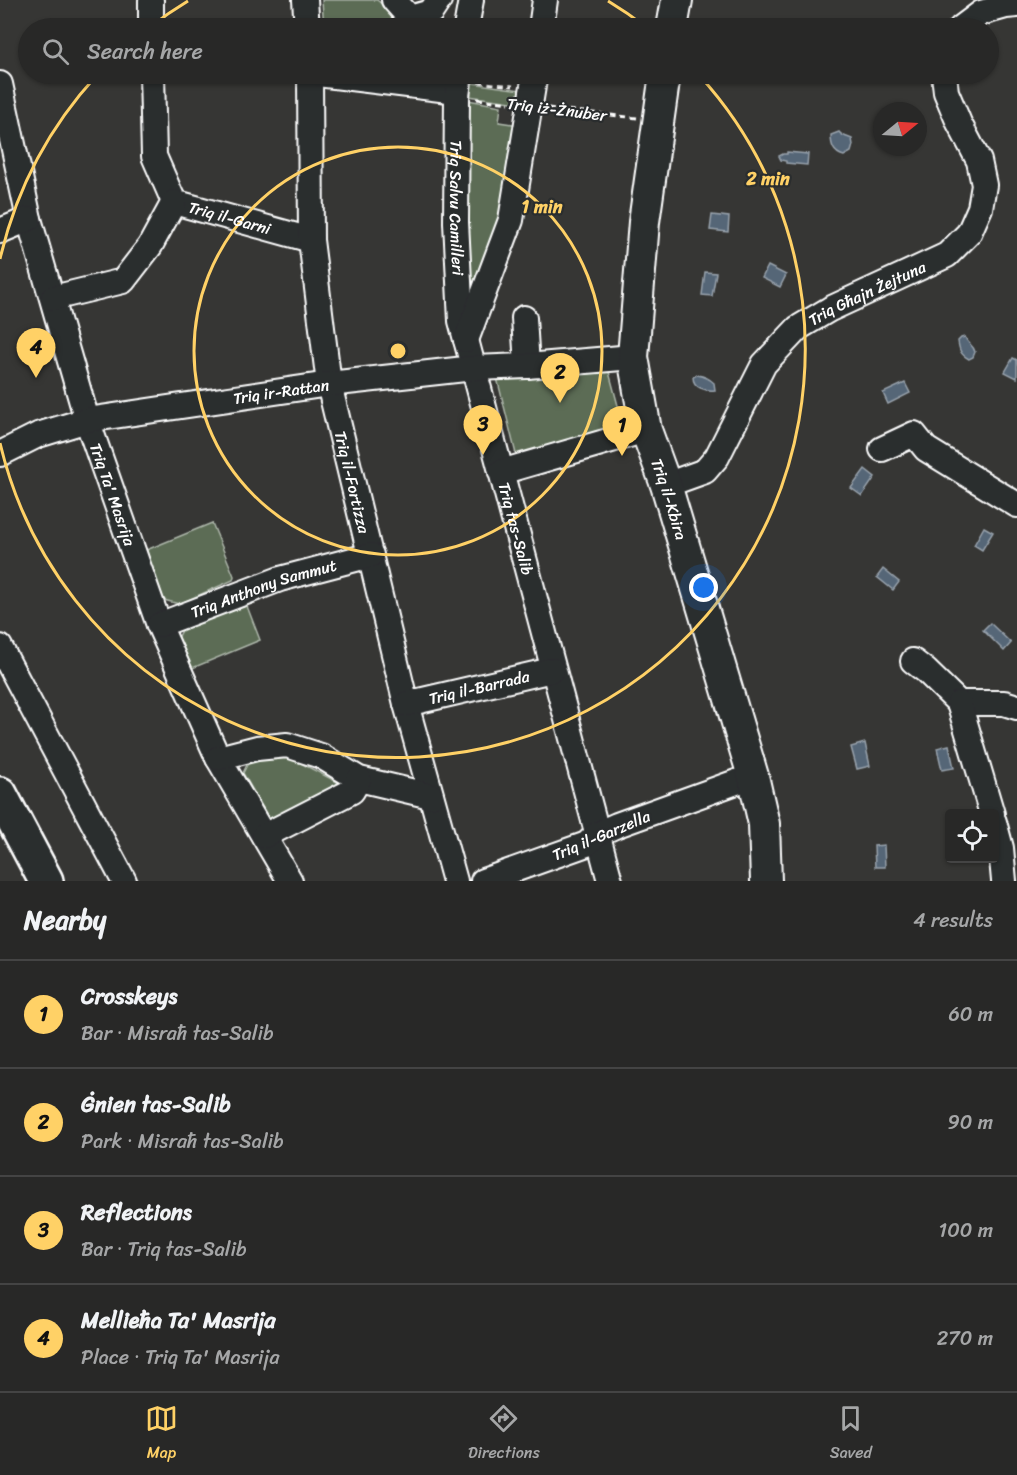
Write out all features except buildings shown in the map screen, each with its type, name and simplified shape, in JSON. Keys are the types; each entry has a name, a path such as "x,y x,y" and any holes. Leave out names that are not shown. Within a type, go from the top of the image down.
{"highway":[{"path":"0,794 46,881"},
{"path":"0,838 23,881"}],"main road":[{"path":"674,18 677,0"},
{"name":"Triq il-Kbira","path":"662,84 650,121 633,357 646,430 666,485 753,776 764,824 766,881"}],"street":[{"path":"151,0 151,18"},
{"path":"305,0 306,18"},
{"path":"394,0 410,18 431,12 439,0"},
{"path":"468,18 471,0"},
{"path":"542,18 545,0"},
{"path":"974,18 981,13 1017,5"},
{"name":"Triq Ta' Masrija","path":"0,84 29,219 87,420 159,626 218,758 290,881"},
{"name":"Triq il-Garni","path":"152,84 154,156 174,202 311,240"},
{"name":"Triq il-Fortizza","path":"310,84 311,240 329,384 406,704 455,881"},
{"name":"Triq Għajn Żejtuna","path":"666,485 705,471 717,457 764,364 798,328 830,309 947,255 969,233 980,208 984,184 979,161 959,123 946,92 945,84"},
{"name":"Triq Salvu Camilleri","path":"458,85 456,222 461,321 466,340"},
{"path":"466,340 511,220 532,89"},
{"path":"53,298 123,281 150,246 174,202"},
{"path":"0,231 29,219"},
{"path":"524,318 527,366"},
{"name":"Triq tas-Salib","path":"466,340 609,881"},
{"name":"Triq ir-Rattan","path":"0,454 38,435 87,420 329,384 474,368 633,357"},
{"path":"501,472 646,430"},
{"path":"882,449 914,434 926,449 1017,505"},
{"name":"Triq Anthony Sammut","path":"159,626 280,579 371,555"},
{"path":"0,647 124,881"},
{"path":"913,661 926,670 959,703 991,809"},
{"name":"Triq il-Barrada","path":"406,704 552,670"},
{"path":"959,703 1004,703 1017,707"},
{"path":"218,758 257,748 287,746 321,756 359,779 431,796"},
{"name":"Triq il-Garzella","path":"483,881 587,844 597,834 617,825 753,776"},
{"path":"264,837 352,791 359,779"},
{"path":"999,838 1002,848 1004,881"}],"path":[{"name":"Triq iż-Żnuber","path":"458,85 532,89"},
{"name":"Triq iż-Żnuber","path":"458,85 532,89 650,121"}],"green space":[{"path":"322,0 377,0 398,18 323,18"},
{"path":"471,84 528,91 526,104 469,96"},
{"path":"468,100 501,106 499,122 519,125 505,201 468,316"},
{"path":"609,372 624,428 517,458 497,378"},
{"path":"212,523 234,576 233,580 179,604 164,600 144,551"},
{"path":"245,601 260,640 190,669 178,638 184,627"},
{"path":"287,756 343,785 275,829 243,773 249,761"}],"water":[{"path":"839,132 852,139 851,152 844,156 835,151 831,142 831,135"},
{"path":"787,152 808,154 807,165 786,163 781,160 779,156"},
{"path":"712,215 729,217 728,232 710,230"},
{"path":"768,266 786,275 780,287 762,278"},
{"path":"705,272 716,273 712,296 702,295"},
{"path":"965,337 975,352 969,359 962,354 958,344 961,338"},
{"path":"1013,358 1017,360 1017,378 1005,372"},
{"path":"697,375 712,381 715,390 704,389 695,384 693,377"},
{"path":"905,383 910,393 888,404 883,393"},
{"path":"865,469 875,477 862,496 851,488"},
{"path":"984,527 993,532 982,550 974,545"},
{"path":"883,569 899,582 893,590 877,577"},
{"path":"990,623 1011,643 1004,651 983,630"},
{"path":"865,743 870,766 857,769 851,747"},
{"path":"949,745 954,768 942,770 937,748"},
{"path":"884,845 885,867 875,867 874,846"}],"place":[{"name":"Mellieħa Ta' Masrija","path":"36,378"},
{"name":"Ġnien tas-Salib","path":"560,403"},
{"name":"Reflections","path":"483,455"},
{"name":"Crosskeys","path":"622,456"}]}
